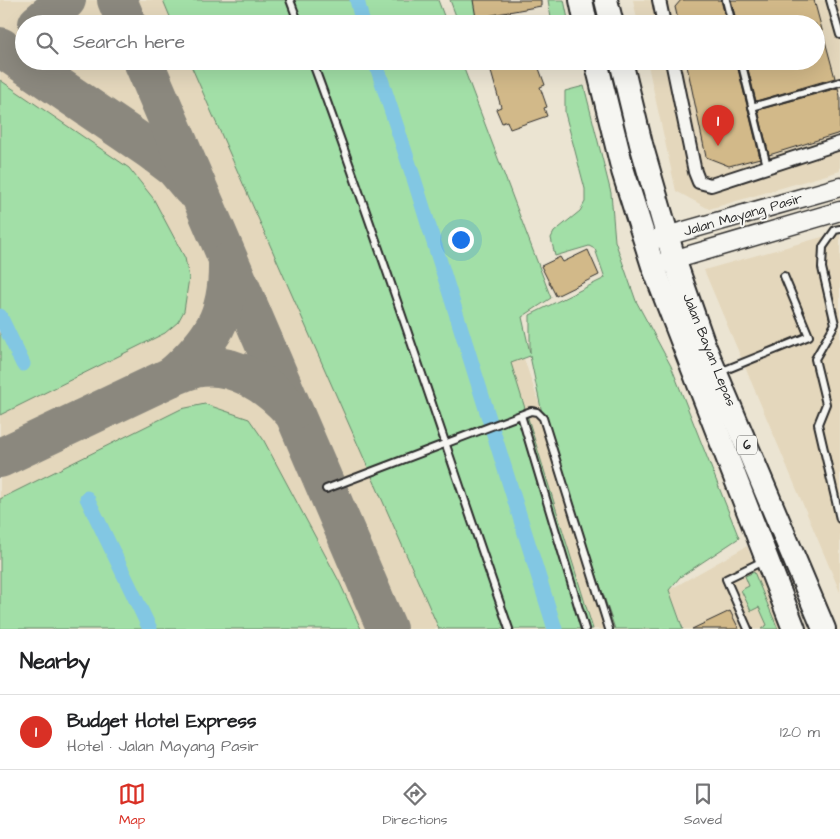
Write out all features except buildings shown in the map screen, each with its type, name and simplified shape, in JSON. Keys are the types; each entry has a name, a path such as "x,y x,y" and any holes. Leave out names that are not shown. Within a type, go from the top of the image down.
{"highway":[{"path":"581,0 584,15"},
{"path":"606,0 610,15"},
{"name":"Jalan Bayan Lepas","path":"598,70 623,171 653,266 681,343 768,558 794,629"},
{"name":"Jalan Bayan Lepas","path":"623,70 641,144 674,259 704,345 824,629"},
{"path":"623,171 630,229 647,282 681,343"}],"street":[{"path":"659,0 662,15"},
{"path":"674,70 694,172 699,182 711,185 840,144"},
{"name":"Jalan Mayang Pasir","path":"646,243 840,187"},
{"name":"Jalan Mayang Pasir","path":"653,266 840,211"}],"lane":[{"path":"290,0 296,15"},
{"path":"726,0 730,15"},
{"path":"830,0 840,35"},
{"path":"315,70 338,128 444,443 510,629"},
{"path":"743,70 767,166"},
{"path":"752,107 840,82"},
{"path":"840,229 835,230 823,247 822,268 835,324 815,359 826,404 818,424 840,519"},
{"path":"716,374 808,336 784,276"},
{"path":"326,489 512,418 532,411 537,412 543,418 609,629"},
{"path":"521,415 585,629"},
{"path":"748,629 726,579 768,558"}],"shaded area":[{"path":"0,0 438,0 444,15 15,15 15,70 463,70 514,329 615,629 0,629"},
{"path":"633,0 840,0 840,171 709,209 676,191 649,70 825,70 825,15 636,15"},
{"path":"840,232 840,592 704,270"},
{"path":"747,546 781,629 684,629 669,590"}],"green space":[{"path":"163,0 438,0 444,15 169,15"},
{"path":"450,0 473,0 497,14 497,15 456,15"},
{"path":"548,0 564,0 567,15 550,15"},
{"path":"193,70 464,70 551,298 522,317 530,353 530,315 605,278 595,249 589,246 555,256 551,238 554,232 580,211 585,202 585,189 565,113 565,91 584,86 611,193 615,241 636,301 671,366 739,538 680,577 669,590 683,629 615,629 543,418 530,356 511,363 593,629 439,629"},
{"path":"0,80 129,168 153,198 185,258 189,278 184,311 178,322 165,333 0,415"},
{"path":"205,404 249,419 263,439 339,581 361,629 0,629 0,499 181,409"},
{"path":"754,572 778,629 761,629 767,625 759,607 751,611 741,590 749,586 745,576"}],"waterway":[{"path":"357,0 361,15"},
{"path":"378,70 555,629"},
{"path":"0,316 23,364"},
{"path":"87,498 150,629"}],"taxiway":[{"path":"48,15 66,0"},
{"path":"117,0 123,15"},
{"path":"0,47 15,57"},
{"path":"34,70 151,150 175,168 192,188"},
{"path":"147,70 387,629"},
{"path":"228,263 228,282 225,298 215,326 208,339 198,351 173,376 195,368 209,366 236,371 261,384 283,401 292,411"},
{"path":"0,458 173,376"}],"place":[{"name":"Budget Hotel Express","path":"718,146"}]}
